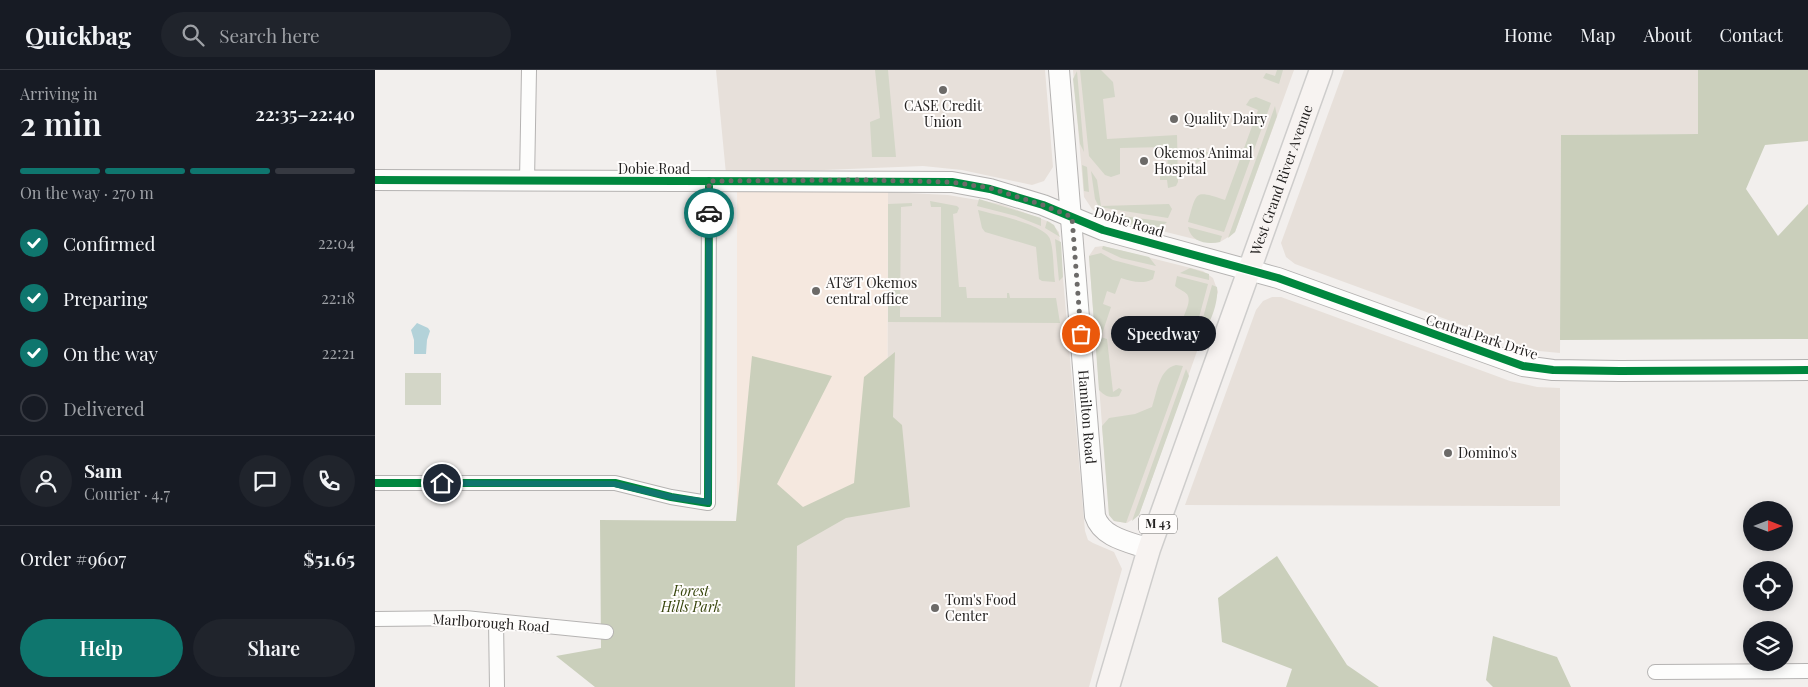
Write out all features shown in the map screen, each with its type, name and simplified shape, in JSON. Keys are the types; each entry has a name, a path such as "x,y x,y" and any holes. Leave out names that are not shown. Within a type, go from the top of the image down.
{"main road":[{"name":"West Grand River Avenue","path":"1108,687 1149,549 1321,70"}],"street":[{"path":"527,181 529,70"},
{"name":"Hamilton Road","path":"1059,70 1095,516 1099,525 1106,532 1149,549"},
{"name":"Dobie Road","path":"375,180 863,180 951,182 990,188 1043,205 1103,230 1249,269"},
{"path":"375,483 615,484 671,497 708,502 709,181"},
{"name":"Central Park Drive","path":"1249,269 1279,278 1513,363 1534,368 1620,371 1808,370"},
{"name":"Marlborough Road","path":"375,619 465,618 606,632"},
{"path":"496,621 497,687"},
{"path":"1655,672 1808,672"},
{"path":"1760,687 1765,673"}],"shaded area":[{"path":"716,70 1045,70 1053,167 1044,181 1032,185 962,170 923,166 726,174"},
{"path":"875,70 888,70 896,157 872,157 870,122 880,118"},
{"path":"1073,70 1294,70 1235,232 1220,242 1210,243 1102,216 1092,209 1084,197"},
{"path":"1080,70 1101,70 1113,82 1115,97 1103,99 1107,139 1177,135 1178,182 1176,186 1168,188 1167,180 1160,180 1160,173 1168,173 1167,147 1120,148 1120,174 1111,177 1105,175 1089,156"},
{"path":"1277,70 1283,70 1279,84 1263,78 1266,73 1275,76"},
{"path":"1344,70 1698,70 1698,134 1561,135 1560,353 1539,351 1522,347 1295,264 1286,257 1281,243"},
{"path":"1077,71 1084,152 1080,144 1073,79"},
{"path":"1256,97 1271,103 1224,232 1188,222 1193,204 1198,196 1202,194 1225,200 1258,110 1246,105 1250,99"},
{"path":"1275,106 1277,116 1235,232 1228,238"},
{"path":"1198,148 1209,153 1196,164 1194,150"},
{"path":"1082,165 1087,167 1089,192 1084,191"},
{"path":"1091,171 1097,180 1101,206 1169,204 1172,209 1168,218 1099,207 1095,199"},
{"path":"780,187 888,192 887,510 737,510 737,188"},
{"path":"888,192 948,195 1001,204 1050,222 1059,232 1085,531 1088,540 1114,552 1122,569 1089,687 772,687 772,511 887,510"},
{"path":"979,199 1041,218 1041,226 1016,216 977,206"},
{"path":"930,201 959,208 957,213 953,214 959,287 966,287 967,298 1007,298 1007,293 1009,293 1010,298 1056,298 1060,323 888,322 888,204 912,203 912,206 901,207 900,317 941,317 941,207 931,207"},
{"path":"978,210 1029,224 1046,234 1050,239 1053,254 1055,282 1039,279 1036,247 985,232 982,228"},
{"path":"1108,214 1167,222 1161,226 1147,228 1107,217"},
{"path":"1047,221 1054,225 1060,237 1045,228"},
{"path":"1188,227 1222,236 1220,242 1205,243 1200,241 1192,236"},
{"path":"1055,239 1061,242 1063,277 1059,281"},
{"path":"1103,246 1203,271 1213,278 1218,292 1139,515 1127,523 1114,521 1109,515 1089,256 1095,247"},
{"path":"1103,246 1149,257 1156,266 1121,258 1102,249"},
{"path":"1101,253 1113,260 1155,271 1153,279 1149,281 1137,282 1121,278 1115,294 1107,291 1103,304 1111,307 1101,337 1107,339 1113,392 1119,388 1122,390 1119,396 1113,397 1106,396 1099,390 1089,256"},
{"path":"1190,268 1209,274 1209,280 1180,273"},
{"path":"1177,276 1208,284 1194,336 1183,328 1183,317 1189,301 1187,294 1175,286"},
{"path":"1212,285 1217,287 1217,300 1210,321 1198,336"},
{"path":"1272,297 1281,297 1510,381 1537,387 1560,388 1560,506 1185,505 1256,310 1263,301"},
{"path":"1176,365 1183,366 1126,523 1114,521 1109,515 1102,426 1109,418 1135,414 1152,407 1162,376 1170,367"},
{"path":"1186,369 1189,376 1139,515 1132,521"},
{"path":"405,373 441,373 441,405 405,405"}],"green space":[{"path":"1698,70 1808,70 1808,141 1765,145 1746,189 1778,236 1808,204 1808,339 1560,340 1561,135 1698,134"},
{"name":"Forest Hills Park","path":"895,352 893,417 902,425 910,507 846,518 797,546 795,687 595,687 556,656 601,648 600,520 736,521 752,356 832,376 777,484 803,507 854,483 864,377"},
{"path":"1277,556 1347,665 1379,687 1286,687 1292,669 1222,642 1218,598"},
{"path":"1493,636 1557,657 1571,687 1493,687 1486,680"}],"water":[{"path":"417,323 428,328 430,331 426,354 414,354 414,340 411,330"}],"cycle path":[{"path":"375,180 952,182 990,189 1043,205 1103,230 1278,278 1523,366 1553,370 1620,371 1808,370"},
{"path":"375,483 615,483 671,497 708,503 709,181"}],"way so far":[{"path":"709,213 709,181 863,180 951,182 990,188 1043,205 1072,217 1081,334"}],"place":[{"name":"CASE Credit Union","path":"943,90"},
{"name":"Quality Dairy","path":"1174,119"},
{"name":"Okemos Animal Hospital","path":"1144,161"},
{"name":"AT&T Okemos central office","path":"816,291"},
{"name":"Speedway","path":"1081,334"},
{"name":"Domino's","path":"1448,453"},
{"name":"Tom's Food Center","path":"935,608"}],"route":[{"path":"442,483 541,482 615,484 627,485 671,497 708,502 709,213"}]}
